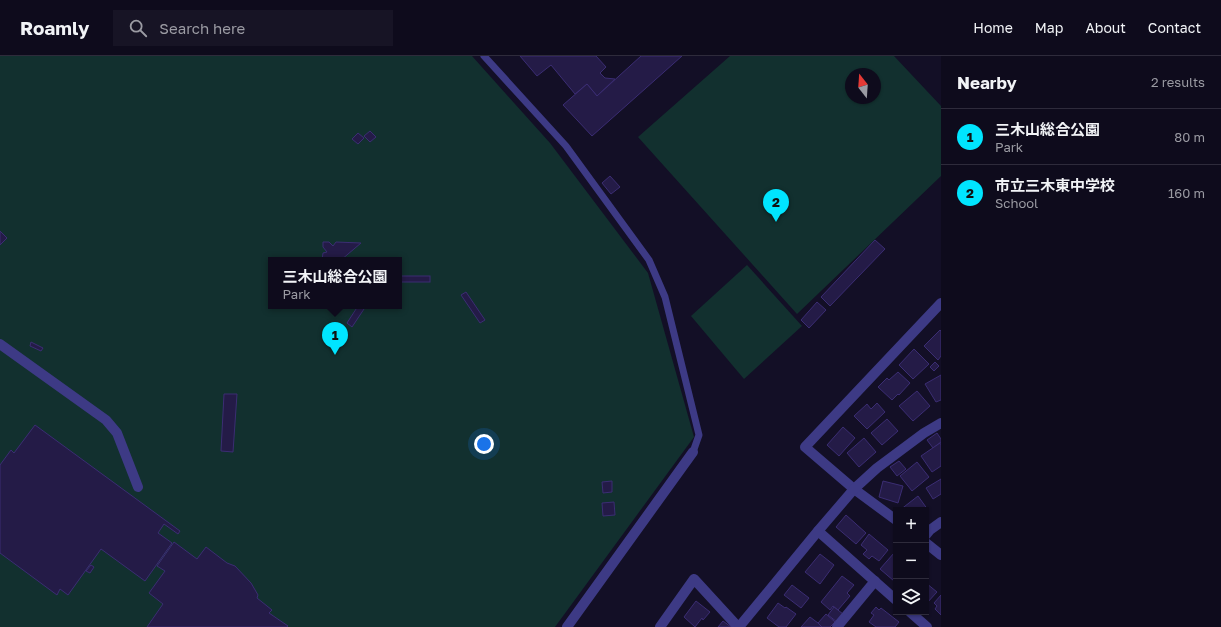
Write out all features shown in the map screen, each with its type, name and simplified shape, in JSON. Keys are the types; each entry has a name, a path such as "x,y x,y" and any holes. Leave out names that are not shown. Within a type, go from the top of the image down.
{"street":[{"path":"893,518 854,489 804,447 941,303"},
{"path":"0,344 106,420 117,433 138,487"},
{"path":"660,627 694,579 739,627 854,489 877,468 924,433 941,423"},
{"path":"567,627 693,452"},
{"path":"929,531 941,522"},
{"path":"818,531 893,597"},
{"path":"929,545 941,555"},
{"path":"837,627 875,581"},
{"path":"913,615 927,627"}],"lane":[{"path":"484,56 566,146 649,260 664,298 699,435 693,452"}],"green space":[{"path":"0,56 472,56 550,143 648,273 694,437 555,627 0,627"},
{"path":"730,56 894,56 941,106 941,176 797,314 638,137"},
{"path":"747,265 802,326 744,379 691,316"}],"building":[{"path":"520,56 596,56 606,67 600,73 605,78 615,79 597,96 587,84 575,94 551,65 537,76"},
{"path":"641,56 682,56 592,136 563,105 587,84 597,96"},
{"path":"370,131 376,137 370,142 364,136"},
{"path":"358,133 364,138 358,144 352,139"},
{"path":"610,176 620,187 611,194 602,183"},
{"path":"0,231 7,238 0,245"},
{"path":"875,240 885,249 830,306 821,297"},
{"path":"323,242 329,242 333,246 336,242 361,243 345,257 322,257 323,253 327,252 323,247"},
{"path":"402,276 430,276 430,282 402,282"},
{"path":"466,292 485,320 480,323 461,295"},
{"path":"817,302 826,310 809,328 801,320"},
{"path":"356,309 364,309 352,327 347,323"},
{"path":"940,330 941,356 938,360 924,346"},
{"path":"31,342 43,348 41,351 30,346"},
{"path":"914,349 929,364 913,379 899,365"},
{"path":"935,362 939,366 934,371 930,367"},
{"path":"898,372 910,383 892,400 878,387 887,378 889,380"},
{"path":"941,375 941,400 936,402 925,384"},
{"path":"917,391 930,406 913,421 899,406"},
{"path":"224,394 237,394 233,452 221,451"},
{"path":"877,403 885,412 867,429 854,416 867,404 871,409"},
{"path":"887,419 898,431 882,445 871,433"},
{"path":"35,425 180,531 178,534 164,524 158,533 172,543 145,581 101,549 68,595 60,589 57,595 0,553 0,465 11,450 14,453"},
{"path":"843,427 855,438 839,456 827,445"},
{"path":"937,433 941,439 941,442 933,448 927,440"},
{"path":"864,438 876,452 859,467 847,453"},
{"path":"940,443 941,466 932,472 921,456"},
{"path":"899,461 906,469 897,476 890,467"},
{"path":"917,462 929,477 912,491 900,476"},
{"path":"941,479 941,494 933,499 926,488"},
{"path":"612,481 612,492 603,493 602,482"},
{"path":"883,481 903,486 898,503 879,497"},
{"path":"918,496 926,507 904,507"},
{"path":"614,502 615,515 603,516 602,503"},
{"path":"846,515 866,533 856,544 836,527"},
{"path":"869,534 888,550 879,561 872,556 869,559 863,554 867,550 861,545"},
{"path":"174,542 197,559 206,547 227,563 235,566 251,583 258,595 257,598 272,610 269,613 288,626 147,627 163,604 149,593 165,571 157,566"},
{"path":"820,554 834,565 820,584 805,572"},
{"path":"893,554 893,580 880,569"},
{"path":"91,565 94,567 90,573 86,571"},
{"path":"842,576 854,585 847,593 850,596 838,610 833,606 830,610 821,602"},
{"path":"792,585 809,598 801,608 784,595"},
{"path":"929,585 937,592 929,601"},
{"path":"941,595 941,615 935,609 937,606 934,603"},
{"path":"696,601 710,612 703,620 702,618 695,627 684,617"},
{"path":"778,603 796,614 786,627 779,627 767,618"},
{"path":"834,607 843,614 837,622 828,615"},
{"path":"876,607 879,610 881,608 899,622 895,627 876,627 869,622 874,615 871,613"},
{"path":"826,614 835,622 830,627 822,627 818,623"},
{"path":"810,617 818,623 822,627 801,627"},
{"path":"723,621 731,627 718,627"}],"place":[{"name":"市立三木東中学校","path":"776,222"},
{"name":"三木山総合公園","path":"335,355"}]}
